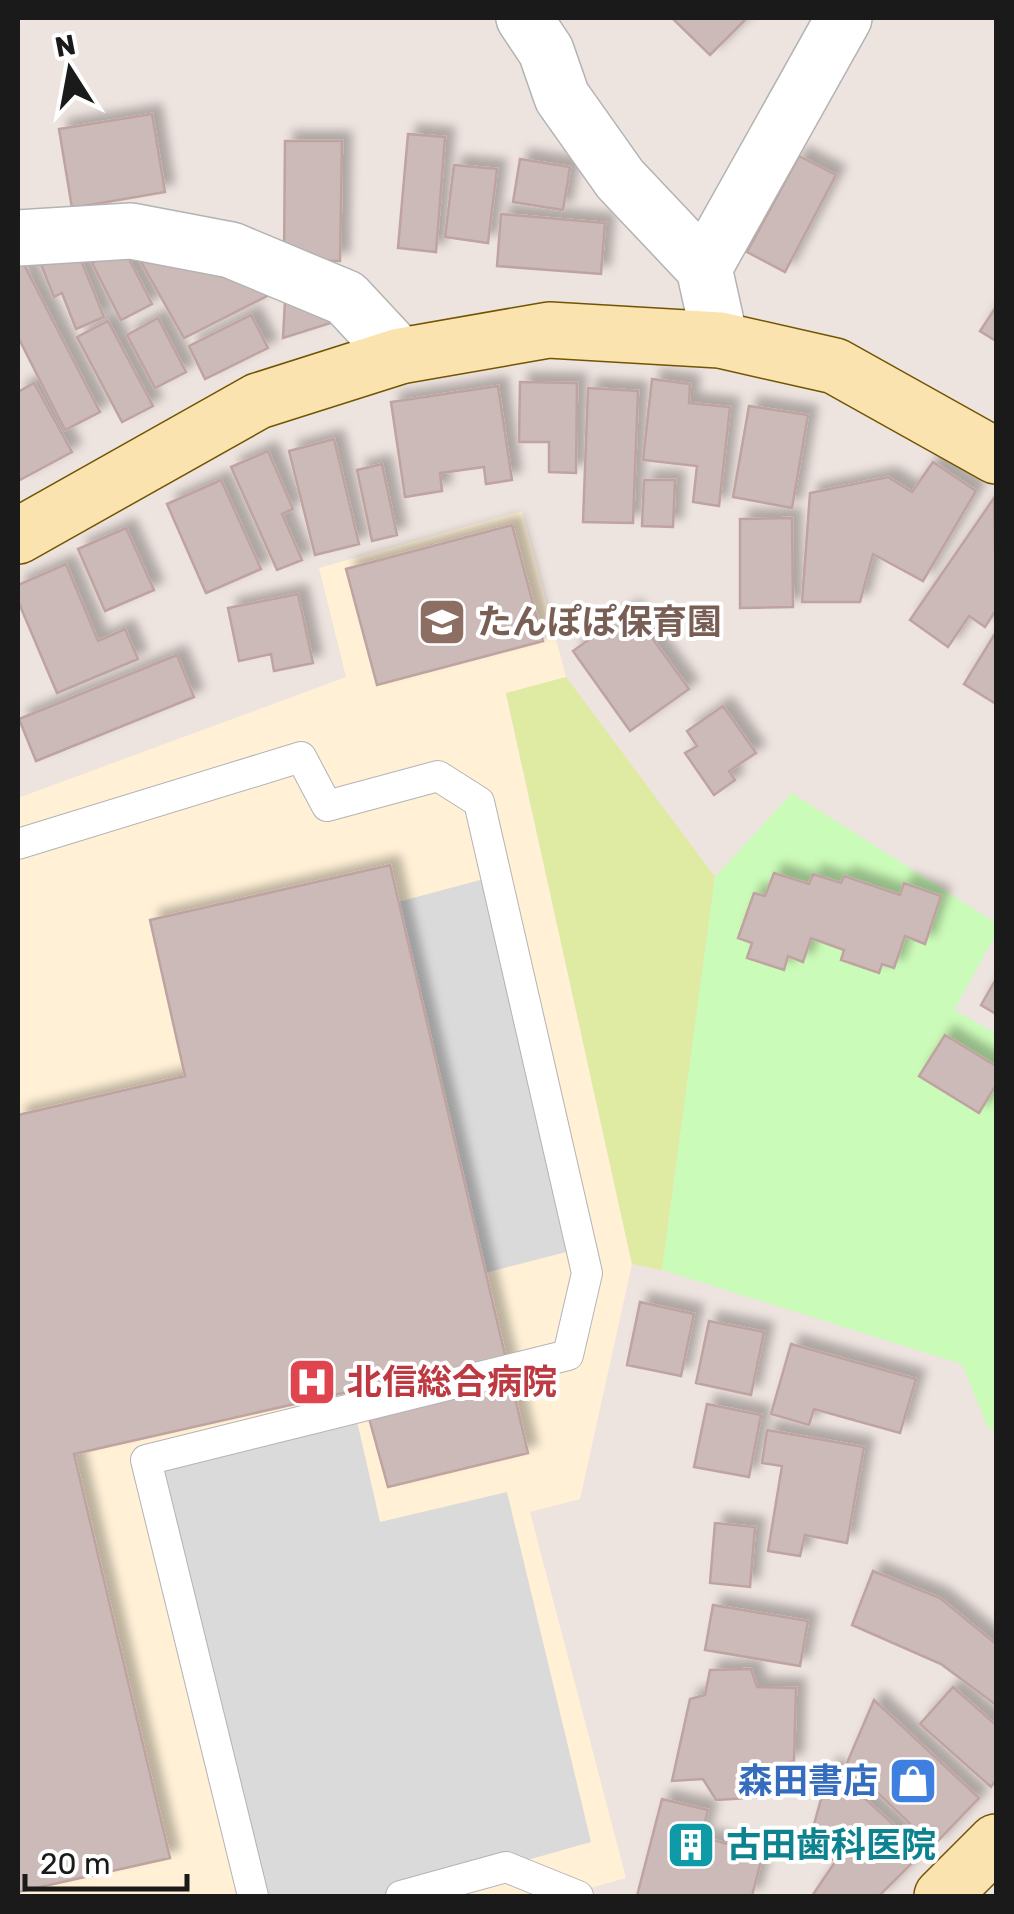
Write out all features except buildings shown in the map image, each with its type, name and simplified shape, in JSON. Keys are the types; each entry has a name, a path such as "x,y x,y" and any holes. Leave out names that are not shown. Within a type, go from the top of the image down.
{"main road":[{"path":"18,536 258,401 400,356 549,330 720,340 835,366 996,456"},
{"path":"942,1896 996,1842"}],"street":[{"path":"524,18 546,51 562,97 620,179 704,268 720,340"},
{"path":"704,268 844,18"},
{"path":"18,238 132,231 231,250 346,298 400,356"}],"lane":[{"path":"18,844 301,757 327,806 438,776 479,802 588,1273 568,1355 146,1460 253,1896"},
{"path":"401,1896 506,1867 578,1896"}],"shaded area":[{"name":"北信総合病院","path":"522,511 566,677 506,694 632,1264 580,1499 530,1512 626,1878 562,1896 18,1896 18,798 346,677 319,568"},
{"path":"495,876 582,1248 485,1273 398,902"},
{"path":"354,1408 380,1522 507,1492 591,1842 401,1896 253,1896 146,1460"}],"green space":[{"path":"566,677 715,877 662,1270 632,1264 506,693"},
{"path":"792,793 996,923 996,934 954,1010 996,1034 996,1431 988,1428 962,1364 662,1270 715,877"}],"place":[{"name":"たんぽぽ保育園","path":"442,622"},
{"name":"北信総合病院","path":"312,1382"},
{"name":"森田書店","path":"913,1781"},
{"name":"古田歯科医院","path":"691,1845"}]}
